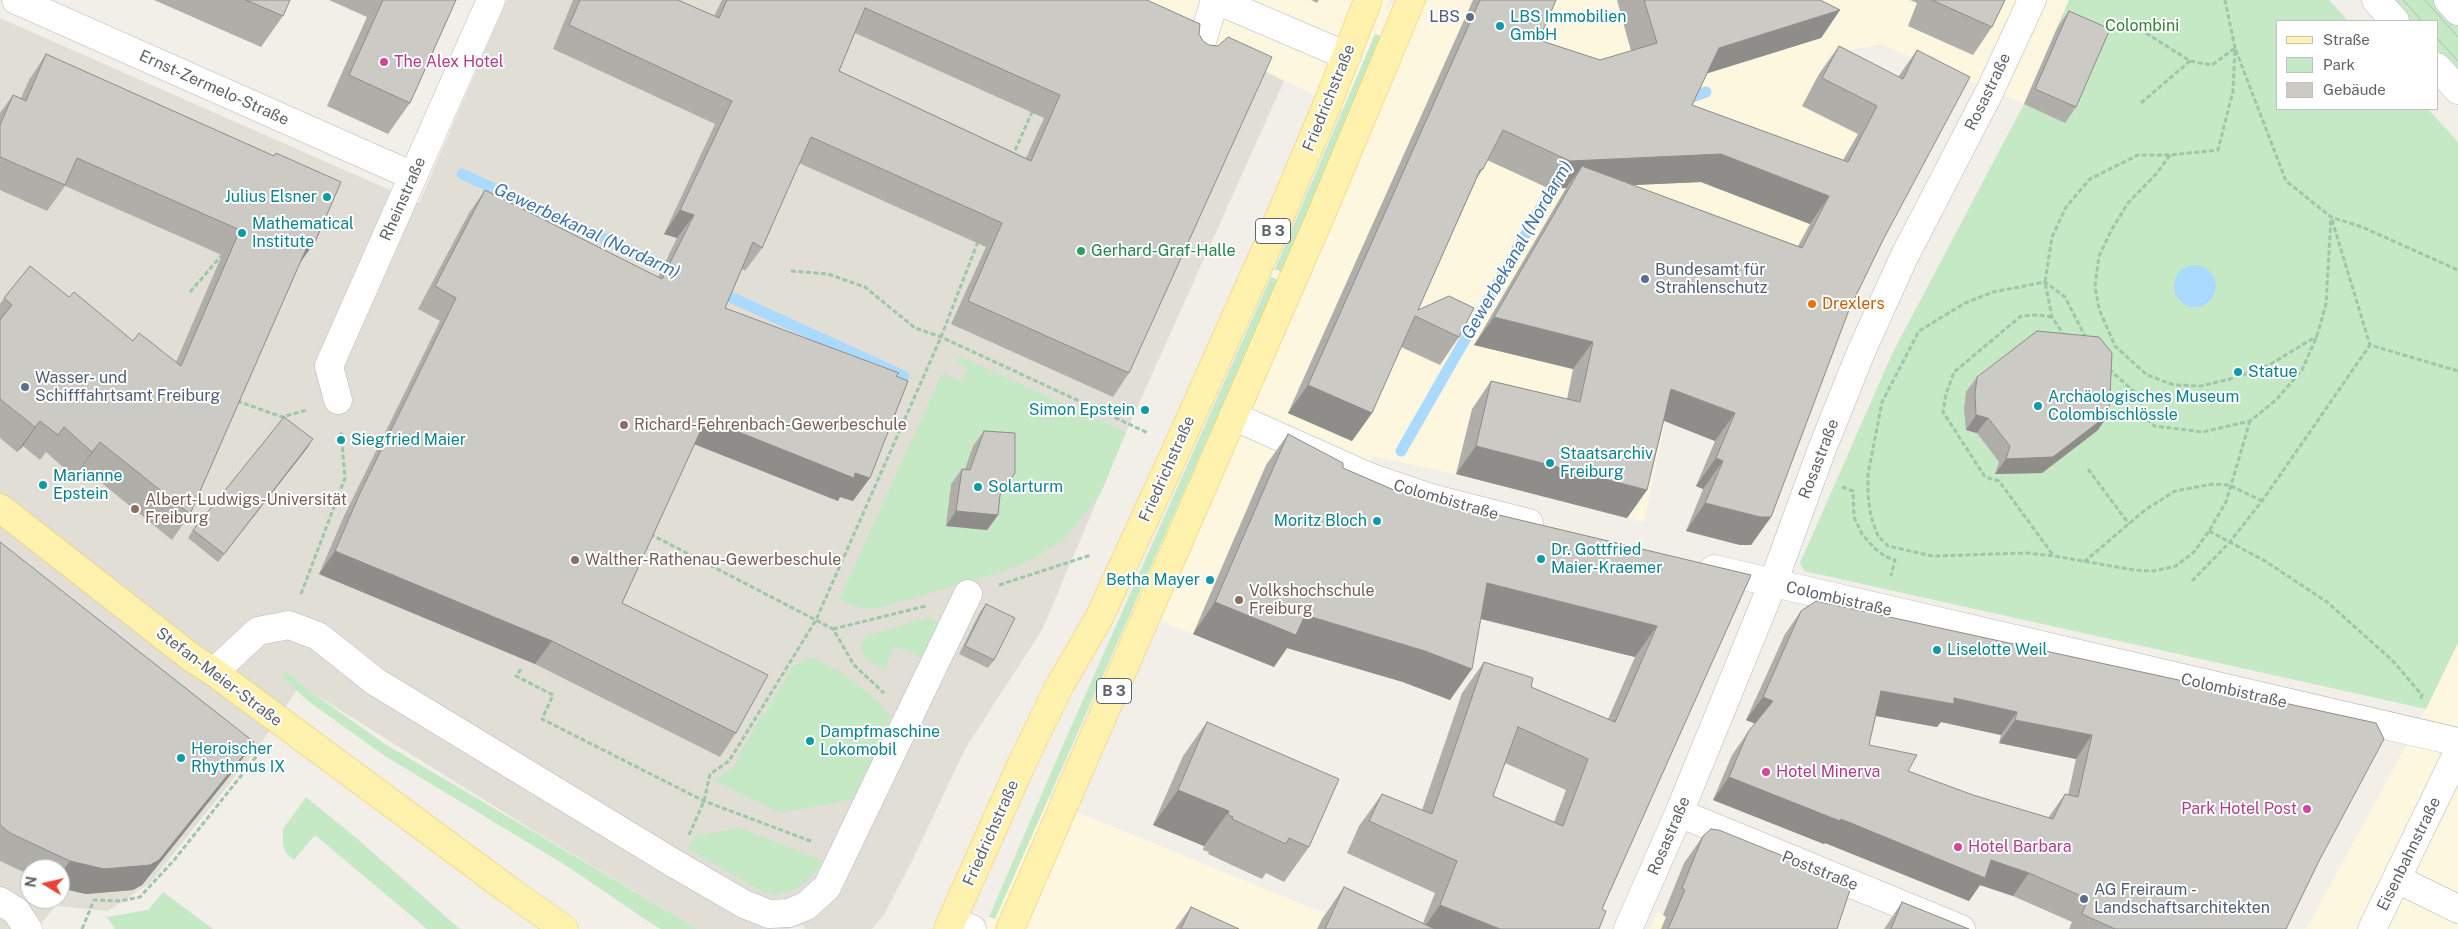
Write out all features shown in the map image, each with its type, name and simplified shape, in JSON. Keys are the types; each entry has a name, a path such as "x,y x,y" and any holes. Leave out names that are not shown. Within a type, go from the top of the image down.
{"main road":[{"name":"Friedrichstraße","path":"957,926 1022,763 1060,685 1099,618 1267,247 1347,56 1368,0"},
{"name":"B 3","path":"1010,929 1321,214 1410,0"},
{"name":"Stefan-Meier-Straße","path":"0,508 192,658 214,672 282,724 564,929"}],"street":[{"name":"Ernst-Zermelo-Straße","path":"16,0 413,176"},
{"name":"Rheinstraße","path":"338,400 329,366 491,0"},
{"path":"1198,54 1216,0 1347,56"},
{"name":"Rosastraße","path":"1628,929 1679,813 1773,583 1822,449 1865,344 1904,257 1990,91 2032,0"},
{"path":"2376,0 2394,20"},
{"path":"2448,0 2458,11"},
{"path":"2438,68 2458,90"},
{"name":"Colombistraße","path":"1233,416 1372,478 1431,498 1554,529"},
{"name":"Colombistraße","path":"1687,562 2166,676 2458,742"},
{"path":"214,672 258,631 289,625 318,636 376,682 675,864 744,904 769,914 789,913 806,906 827,886 968,594"},
{"name":"Eisenbahnstraße","path":"2372,929 2458,752"},
{"name":"Poststraße","path":"1679,813 1961,929"},
{"path":"2397,879 2458,909"},
{"path":"0,901 16,911 28,929"}],"path":[{"path":"2225,0 2235,48 2286,181 2331,217 2362,227 2458,270"},
{"path":"2146,34 2190,61 2212,65 2235,48"},
{"path":"2067,339 2052,317 2045,282 2052,237 2066,207 2090,179 2138,155 2170,155 2218,150 2233,91 2235,48"},
{"path":"2141,103 2190,61"},
{"path":"1011,160 1035,107"},
{"path":"2170,155 2157,173 2128,203 2112,228 2099,256 2095,286 2099,309 2115,346 2147,375 2174,385 2201,386 2234,378 2269,365 2318,336"},
{"path":"2106,365 2142,399 2140,412 2154,426 2202,432 2250,421 2276,400 2302,370 2318,336 2326,304 2331,217"},
{"path":"2331,217 2370,345"},
{"path":"675,864 697,820 710,774 729,761 816,620 941,337 982,231"},
{"path":"190,292 222,255"},
{"path":"791,271 828,274 865,287 914,328 941,337 1178,446"},
{"path":"2090,343 2080,328 2066,297 2045,282 1993,292 1965,304 1919,331 1882,402 1868,474 1868,496 1871,517 1878,536 1888,546 1932,556 2027,554 2054,556 2134,570 2154,571 2176,566 2194,552 2226,502 2229,485 2250,421"},
{"path":"2052,317 2038,315 2021,316 1954,372 1946,394 1943,412 1985,477 1999,481 2054,556"},
{"path":"2370,345 2458,371"},
{"path":"2192,581 2229,543 2262,501 2370,345"},
{"path":"2108,352 2115,346"},
{"path":"232,400 282,417 338,400 345,478 289,625"},
{"path":"2088,469 2129,524"},
{"path":"2084,562 2157,501 2175,491 2213,484 2229,485 2262,501"},
{"path":"1838,485 1854,492 1854,517 1862,534 1874,548 1886,557 1895,560 1892,576 1882,574"},
{"path":"2209,531 2265,561 2327,602 2392,662 2422,695 2410,730"},
{"path":"648,533 832,629 854,665 910,717"},
{"path":"832,629 870,622 968,594 1134,541"},
{"path":"521,669 516,676 553,695 542,719 704,800 843,854"},
{"path":"82,929 94,900 120,902 135,898 150,886 175,859 282,724"}],"shaded area":[{"path":"507,0 1121,0 1284,81 1126,432 1042,630 965,749 912,861 884,915 872,929 805,929 803,925 788,929 698,929 534,831 311,692 286,671 282,676 297,690 257,749 150,883 108,911 70,907 70,859 20,859 20,909 53,909 36,929 0,929 0,18 419,203"},
{"path":"1121,0 1389,0 1384,11 1397,0 2069,0 2024,104 1880,44 1831,54 1814,83 1858,134 1788,268 1677,380 1665,421 1644,522 1456,474 1372,456 1352,513 1274,667 1132,609 1278,280 1272,277 1275,269 1281,271 1383,37 1375,34 1344,109"},
{"path":"2458,638 2458,929 2306,929 2426,709"},
{"path":"1048,800 1363,929 984,929 989,917 995,919"},
{"path":"1657,912 1693,929 1650,929"}],"green space":[{"name":"Colombini","path":"2069,0 2329,0 2347,20 2276,20 2276,110 2429,110 2458,142 2458,643 2426,709 1804,571 1800,563 1893,352 2024,104"},
{"path":"2392,0 2435,0 2458,26 2458,73 2438,51 2438,20 2410,20"},
{"path":"1375,34 1383,37 1281,272 1275,269"},
{"path":"1271,277 1278,280 995,919 989,917 1063,745"},
{"path":"959,356 1126,432 1101,493 1064,539 1025,564 886,606 868,609 853,606 839,600 942,373 963,382 968,369 956,363","holes":["1006,467 1004,490 959,485"]},
{"path":"929,617 938,623 922,657 895,646 884,670 864,657 861,648 863,640 870,635"},
{"path":"814,657 845,675 878,701 891,717 853,799 781,813 714,781 734,766 759,719 766,713 792,666"},
{"path":"286,671 311,692 385,744 698,929 661,929 646,920 570,868 385,756 308,701 282,676"},
{"path":"306,797 355,837 460,929 427,929 315,835 294,860 286,853 283,844 283,829"},
{"path":"739,828 822,860 819,868 807,881 795,889 775,895 763,892 688,849 694,836"},
{"path":"163,892 213,929 115,929 107,917 148,910"}],"water":[{"path":"2199,265 2207,268 2213,274 2216,286 2213,298 2207,304 2191,307 2183,304 2177,298 2174,282 2177,274 2183,268"}],"building":[{"path":"246,0 290,0 283,16"},
{"name":"The Alex Hotel","path":"383,0 456,0 410,103 349,75"},
{"path":"580,0 678,0 719,18 727,0 1147,0 1200,24 1199,34 1203,41 1209,45 1218,46 1228,37 1272,57 1129,373 968,301 1002,223 811,137 762,248 753,242 725,308 899,373 896,376 908,381 870,478 855,473 854,478 706,419 622,603 768,675 736,733 552,641 335,551 360,493 456,298 435,286 485,190 662,279 694,215 680,210 732,101 569,25","holes":["865,8 1060,95 1031,161 839,71"]},
{"path":"1480,0 1556,0 1539,40 1600,60 1657,43 1644,0 1820,0 1840,10 1719,48 1692,105 1848,162 1877,106 1822,78 1839,46 1903,79 1917,50 1970,77 1883,240 1849,310 1771,517 1760,517 1705,503 1723,461 1716,458 1735,413 1671,389 1647,490 1476,446 1491,381 1580,402 1593,342 1494,317 1582,166 1802,248 1829,196 1721,154 1570,161 1503,130 1483,169 1480,170 1418,310 1449,296 1474,308 1459,337 1415,316 1372,413 1308,385"},
{"path":"1932,0 2005,0 1992,27"},
{"path":"2069,11 2110,29 2076,107 2035,89"},
{"path":"46,54 274,156 276,153 341,182 315,242 310,240 190,514 100,442 92,452 64,427 58,435 40,421 35,427 0,399 0,320 12,305 4,298 30,266 69,297 74,292 133,341 139,333 181,366 240,230 77,158 65,185 0,157 0,125 13,95 26,101"},
{"name":"Archäologisches Museum Colombischlössle","path":"2037,331 2099,337 2112,353 2109,414 2053,457 2006,459 2010,446 1988,418 1976,415 1975,394 1977,377"},
{"path":"284,417 313,439 224,554 193,530"},
{"name":"Solarturm","path":"984,431 1015,433 1015,473 1000,495 998,515 956,511 962,469 970,470"},
{"path":"1288,434 1343,463 1343,468 1394,490 1751,575 1602,909 1606,911 1599,929 1500,929 1440,905 1457,861 1369,821 1382,794 1432,814 1484,662 1533,678 1531,687 1615,722 1657,626 1487,583 1472,669 1425,651 1305,615 1296,635 1215,602","holes":["1518,727 1588,759 1563,826 1493,796"]},
{"path":"0,542 254,742 159,860 150,865 104,869 70,861 70,859 66,859 10,833 0,825"},
{"path":"1816,601 2376,723 2384,739 2319,861 2286,929 2115,929 2082,914 2088,899 2029,873 1991,860 1985,878 1841,819 1840,821 1729,777 1748,732 1773,701 1763,697 1801,611","holes":["1881,691 1954,704 1954,698 2017,712 2015,720 2092,735 2078,797 2065,794 2053,819 1973,795 1908,771 1917,755 1869,745"]},
{"path":"986,604 1015,618 994,660 965,646"},
{"path":"1207,722 1339,779 1309,847 1289,838 1286,844 1232,819 1233,817 1228,815 1229,811 1178,790"},
{"path":"1711,829 1719,830 1852,884 1837,929 1668,929 1685,890 1682,888 1703,836"},
{"path":"1344,887 1435,929 1325,929"},
{"path":"1902,902 1969,929 1891,929"},
{"path":"1191,907 1239,929 1181,929"}],"waterway":[{"name":"Gewerbekanal (Nordarm)","path":"1684,100 1706,92"},
{"name":"Gewerbekanal (Nordarm)","path":"462,174 677,272"},
{"name":"Gewerbekanal (Nordarm)","path":"1401,451 1559,176"},
{"name":"Gewerbekanal (Nordarm)","path":"717,291 904,376"}],"tram line":[{"path":"2403,0 2421,20"},
{"path":"2425,0 2458,37"},
{"path":"2438,39 2458,61"}],"place":[{"name":"LBS","path":"1470,17"},
{"name":"LBS Immobilien GmbH","path":"1500,26"},
{"name":"The Alex Hotel","path":"384,62"},
{"name":"Julius Elsner","path":"327,197"},
{"name":"Mathematical Institute","path":"242,233"},
{"name":"Gerhard-Graf-Halle","path":"1081,251"},
{"name":"Bundesamt für Strahlenschutz","path":"1645,279"},
{"name":"Drexlers","path":"1812,304"},
{"name":"Statue","path":"2238,372"},
{"name":"Wasser- und Schifffahrtsamt Freiburg","path":"25,387"},
{"name":"Archäologisches Museum Colombischlössle","path":"2038,406"},
{"name":"Simon Epstein","path":"1145,410"},
{"name":"Richard-Fehrenbach-Gewerbeschule","path":"624,425"},
{"name":"Siegfried Maier","path":"341,440"},
{"name":"Staatsarchiv Freiburg","path":"1550,463"},
{"name":"Marianne Epstein","path":"43,485"},
{"name":"Solarturm","path":"978,487"},
{"name":"Albert-Ludwigs-Universität Freiburg","path":"135,509"},
{"name":"Moritz Bloch","path":"1377,521"},
{"name":"Dr. Gottfried Maier-Kraemer","path":"1541,559"},
{"name":"Walther-Rathenau-Gewerbeschule","path":"575,560"},
{"name":"Betha Mayer","path":"1210,580"},
{"name":"Volkshochschule Freiburg","path":"1239,600"},
{"name":"Liselotte Weil","path":"1937,650"},
{"name":"Dampfmaschine Lokomobil","path":"810,741"},
{"name":"Heroischer Rhythmus IX","path":"181,758"},
{"name":"Hotel Minerva","path":"1766,772"},
{"name":"Park Hotel Post","path":"2307,809"},
{"name":"Hotel Barbara","path":"1958,847"},
{"name":"AG Freiraum - Landschaftsarchitekten","path":"2084,899"}]}
